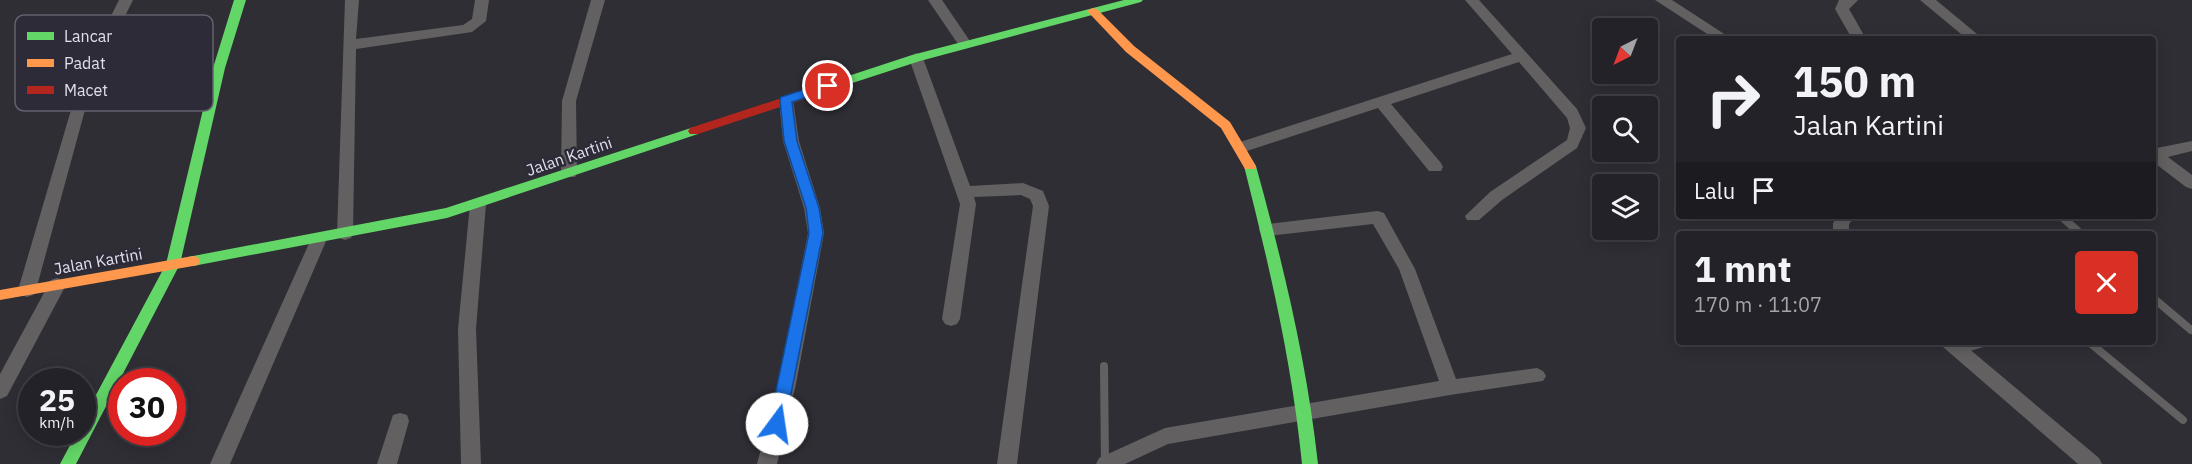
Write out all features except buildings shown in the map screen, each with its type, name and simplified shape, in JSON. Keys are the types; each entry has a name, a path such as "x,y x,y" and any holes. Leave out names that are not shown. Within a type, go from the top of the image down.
{"street":[{"path":"118,15 126,0"},
{"path":"213,94 240,0"},
{"path":"345,234 352,0"},
{"path":"349,45 466,29 480,21 482,0"},
{"path":"569,173 569,101 598,0"},
{"path":"935,0 965,44"},
{"path":"1472,0 1576,119 1578,132 1572,144 1496,196 1473,216"},
{"path":"1662,0 1720,36"},
{"path":"1851,0 1844,3 1842,9 1857,36"},
{"path":"1927,0 1972,36"},
{"name":"Jalan Kartini","path":"0,295 319,239 411,221 478,204 916,58 1128,1"},
{"path":"1093,11 1130,49 1226,125 1242,147 1249,162 1284,296 1306,413 1310,464"},
{"path":"1242,147 1521,56"},
{"path":"916,58 966,192 967,218 951,319"},
{"path":"767,464 787,384 816,233 812,208 791,141 786,100"},
{"path":"1380,101 1435,167"},
{"path":"27,290 78,111"},
{"path":"68,464 173,264 209,111"},
{"path":"2156,155 2192,146"},
{"path":"2156,156 2192,183"},
{"path":"966,192 1023,189 1037,195 1041,207 1007,464"},
{"path":"471,464 467,329 478,204"},
{"path":"1268,230 1378,217 1407,269 1450,387"},
{"path":"220,464 319,239"},
{"path":"0,391 57,285"},
{"path":"1954,346 2092,464"},
{"path":"1106,464 1165,436 1450,387 1537,376"},
{"path":"387,464 400,421"}],"lane":[{"path":"2064,219 2078,231"},
{"path":"2156,300 2191,330"},
{"path":"2093,345 2183,420"},
{"path":"1104,366 1106,464"}],"traffic: fast":[{"path":"213,94 240,0"},
{"path":"837,84 916,58 1137,0"},
{"path":"68,464 173,264 209,111"},
{"path":"193,261 447,213 694,131"},
{"path":"1250,166 1294,351 1310,464"}],"traffic: slow":[{"path":"1093,11 1130,49 1226,125 1250,166"},
{"path":"0,295 193,261"}],"traffic: jam":[{"path":"694,131 837,84"}],"route":[{"path":"777,424 816,233 812,208 791,141 786,100 828,86"}]}
